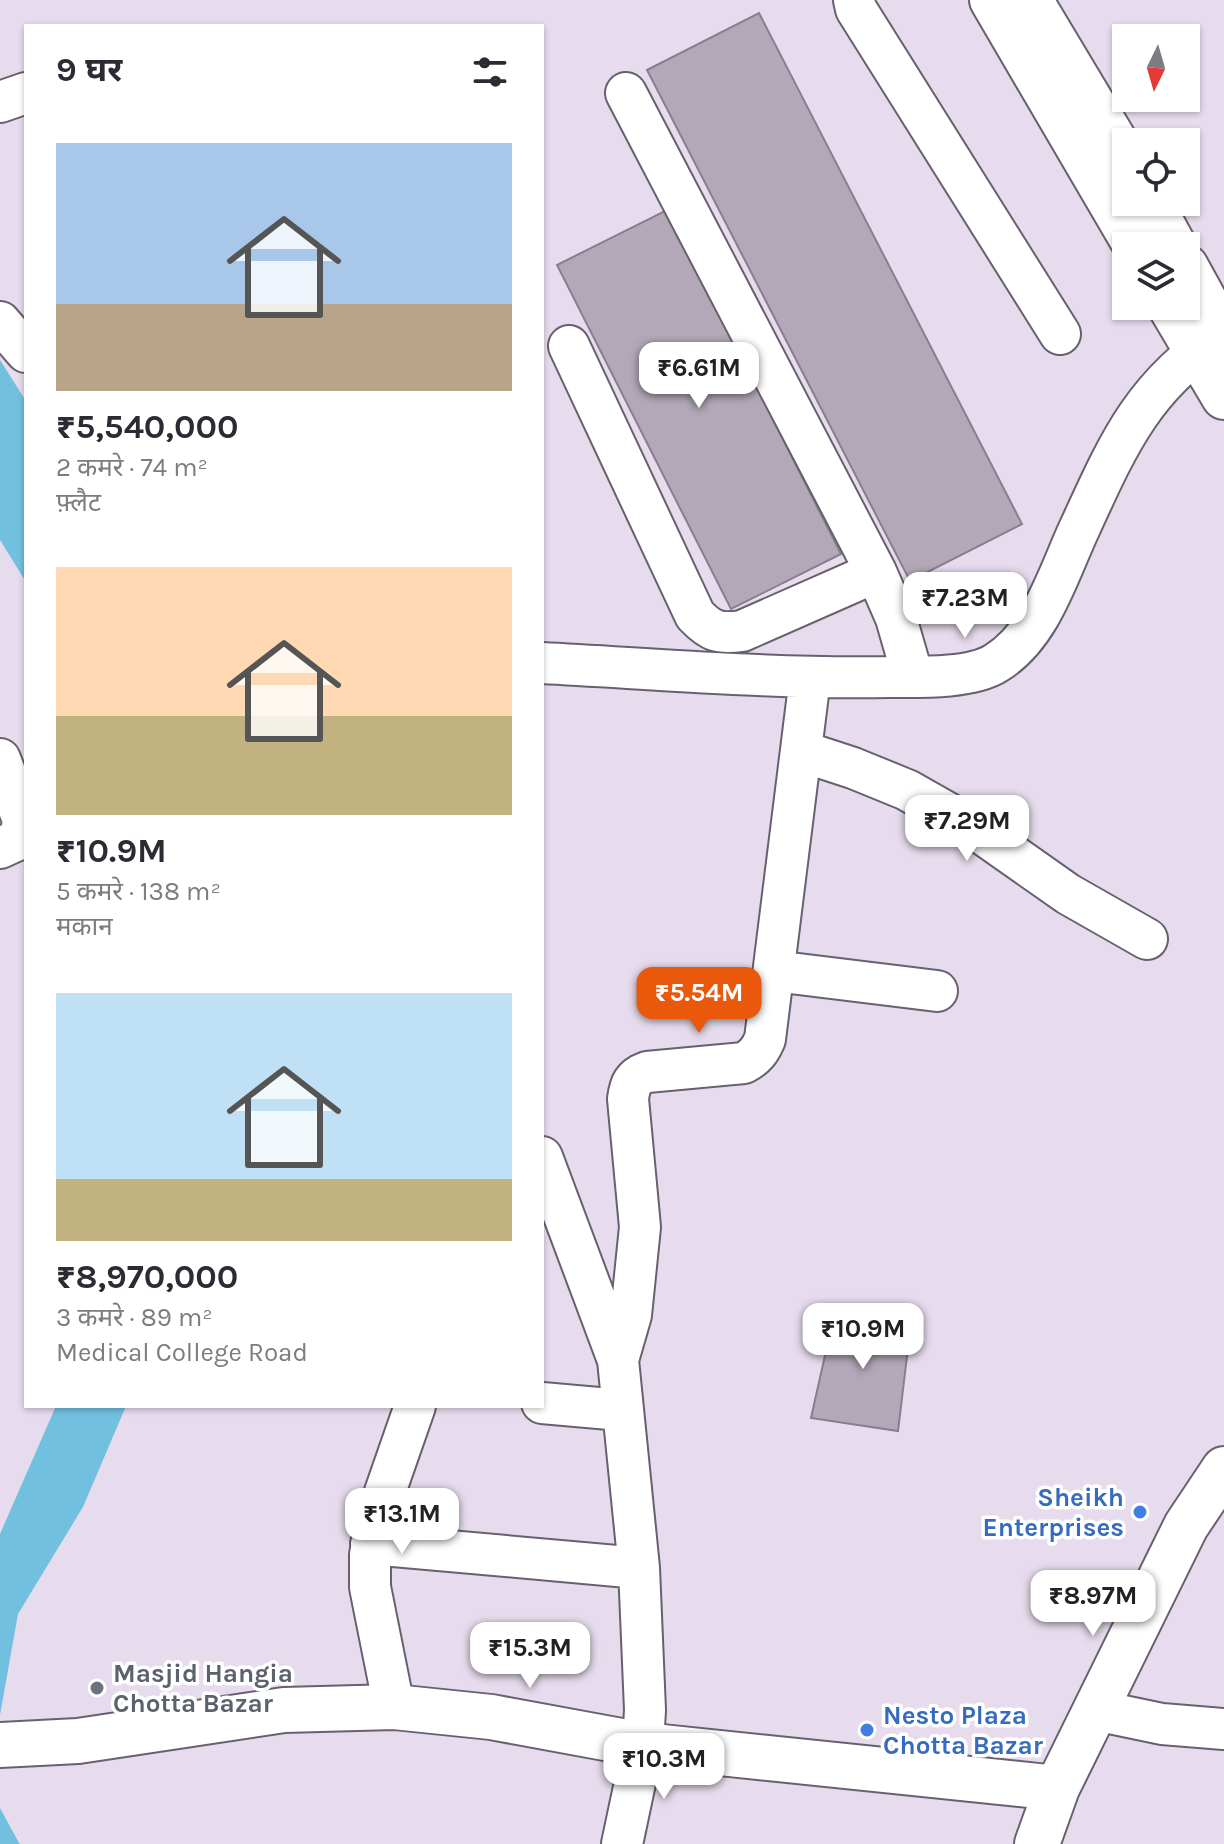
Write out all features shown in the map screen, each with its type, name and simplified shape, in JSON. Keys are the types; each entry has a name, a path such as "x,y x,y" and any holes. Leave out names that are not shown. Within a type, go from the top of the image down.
{"main road":[{"path":"992,0 1128,232"},
{"path":"1030,0 1112,137"},
{"path":"1200,304 1214,341 1224,397"},
{"path":"1188,320 1214,341"},
{"path":"1037,1844 1057,1788 1186,1526 1224,1469"},
{"path":"0,1745 78,1741 284,1710 394,1707 491,1717 643,1745 1057,1788"}],"street":[{"path":"854,0 856,9 1060,334"},
{"path":"626,93 876,572 896,618 913,677"},
{"path":"0,102 24,94"},
{"path":"0,322 24,350"},
{"path":"544,663 810,678 913,677 965,673 994,665 1020,644 1039,616 1124,435 1161,383 1214,341"},
{"path":"569,346 695,615 705,626 722,633 742,631 876,572"},
{"path":"618,1360 631,1315 640,1227 629,1086 637,1075 647,1072 744,1063 756,1057 765,1039 810,678"},
{"path":"801,751 907,790 974,828 1068,894 1147,939"},
{"path":"0,759 23,820 20,839 0,848"},
{"path":"774,971 937,991"},
{"path":"544,1162 618,1360 639,1568 645,1710 643,1745 622,1844"},
{"path":"544,1403 621,1410"},
{"path":"394,1707 370,1587 371,1544 376,1518 414,1408"},
{"path":"371,1544 639,1568"},
{"path":"1095,1710 1162,1724 1224,1729"}],"water":[{"path":"0,360 24,398 24,579 0,540"},
{"path":"55,1408 125,1408 83,1507 18,1614 0,1715 0,1534"},
{"path":"0,1808 19,1843 20,1844 0,1844"}],"building":[{"path":"759,13 1022,524 910,581 647,70"},
{"path":"667,210 841,554 731,609 557,265"},
{"path":"836,1306 911,1323 898,1431 811,1418"}],"place":[{"name":"Sheikh Enterprises","path":"1140,1512"},
{"name":"Masjid Hangia Chotta Bazar","path":"97,1688"},
{"name":"Nesto Plaza Chotta Bazar","path":"867,1730"}]}
